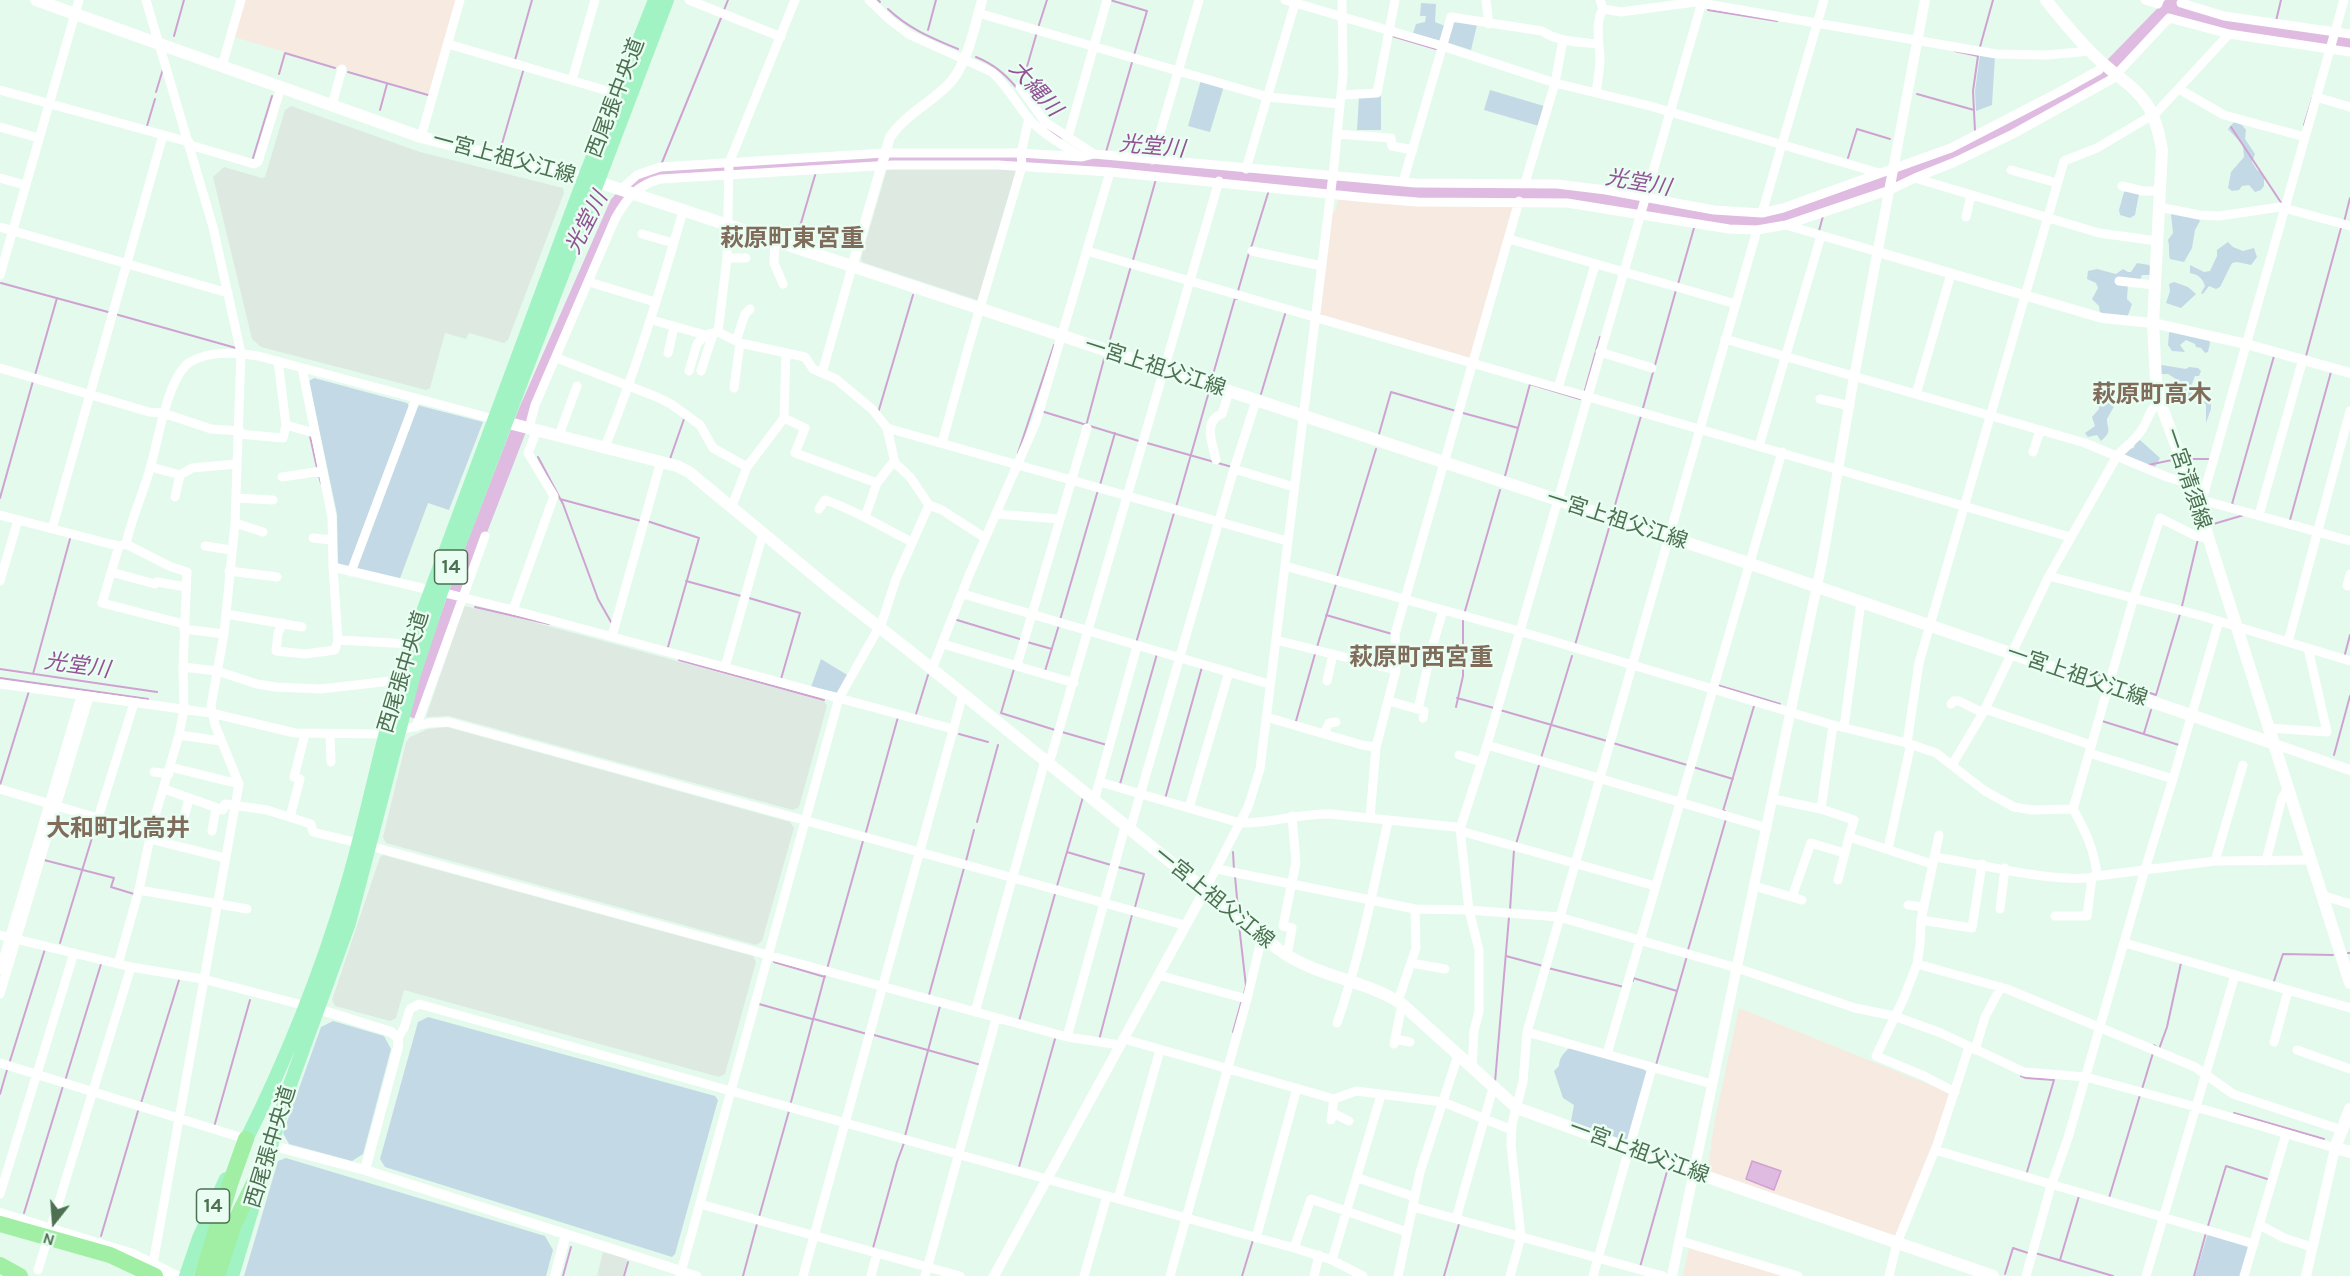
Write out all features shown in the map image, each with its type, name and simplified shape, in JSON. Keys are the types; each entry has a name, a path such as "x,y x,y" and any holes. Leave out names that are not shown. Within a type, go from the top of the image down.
{"highway":[{"path":"202,1276 246,1139"},
{"path":"217,1276 234,1224 263,1165"},
{"path":"0,1224 154,1270"},
{"path":"0,1265 20,1276"}],"main road":[{"name":"一宮上祖父江線","path":"36,0 421,137 626,192 1749,563 2272,743"},
{"name":"西尾張中央道","path":"364,845 400,731 414,674 518,425 618,94 655,0"},
{"name":"西尾張中央道","path":"591,181 667,0"},
{"name":"一宮清須線","path":"2046,0 2090,51 2143,96 2158,128 2162,150 2153,323 2156,380 2160,402 2190,484 2200,501 2207,538 2350,983"},
{"name":"一宮上祖父江線","path":"518,425 661,462 689,472 1262,937 1287,956 1318,971 1400,1002 1517,1108 1993,1276"},
{"name":"西尾張中央道","path":"186,1276 210,1212 312,1008 349,923 384,734 399,680 411,644 449,594"},
{"name":"西尾張中央道","path":"232,1276 263,1165 312,1008"},
{"path":"2350,1109 2335,1148 2350,1152"}],"street":[{"path":"0,275 78,0"},
{"path":"146,0 213,227 241,353 235,523 224,634 212,713 238,784 154,1270"},
{"path":"222,66 241,0"},
{"path":"421,137 460,0"},
{"path":"572,80 595,0"},
{"path":"689,0 781,37"},
{"path":"701,371 712,334 727,258 729,169 795,0"},
{"path":"869,0 910,34 983,67 1002,81 1029,118 1042,131 1088,156"},
{"path":"878,9 885,0"},
{"path":"822,373 890,137 897,126 956,76 982,0"},
{"path":"1068,137 1107,0"},
{"path":"1152,160 1199,0"},
{"path":"1285,0 1442,46 1555,83 1670,112 1880,173"},
{"path":"994,1276 1184,925 1217,869 1248,807 1257,779 1333,177 1343,74 1342,0"},
{"path":"978,13 1268,97 1341,100 1377,93 1395,0"},
{"path":"1486,0 1489,24"},
{"path":"1762,213 1824,0"},
{"path":"1672,1276 1696,1173 1712,1084 1817,587 1925,0"},
{"path":"2145,0 2159,3"},
{"path":"2184,0 2181,3 2224,15 2350,34"},
{"path":"2344,0 2200,501 2350,541"},
{"path":"1596,92 1602,5 1621,12 1675,2 1700,2 1996,54 2047,55 2090,51"},
{"path":"1472,1068 1473,1031 1479,1011 1479,950 1469,910 1460,829 1558,500 1700,2"},
{"path":"1246,169 1296,3"},
{"path":"2192,24 2197,8"},
{"path":"1403,182 1451,17 1542,31 1563,40 1598,44"},
{"path":"1022,160 1110,172 1417,202 1567,203 1640,213 1705,226 1757,230 1786,225 1890,189 1955,162 2013,134 2117,74 2169,18 2229,34 2350,52"},
{"path":"1888,849 1910,748 1907,743 1919,663 2064,161 2097,148 2153,114 2229,34"},
{"path":"1525,183 1555,83 1563,40"},
{"path":"448,44 618,94"},
{"path":"518,425 535,405 557,358 626,192 661,179 729,169 882,159 1022,160 1088,156 1403,182 1557,184 1714,210 1762,213 1783,208 1951,148 2099,70 2104,63"},
{"path":"332,105 342,69"},
{"path":"0,90 163,135 254,164 258,162 281,87"},
{"path":"1020,87 1045,122 1068,137 1088,156"},
{"path":"2179,88 2224,115 2305,137"},
{"path":"2316,97 2350,107"},
{"path":"942,443 1022,160 1029,118"},
{"path":"0,127 39,138"},
{"path":"1337,134 1390,138 1392,146 1413,150"},
{"path":"52,529 163,135"},
{"path":"2011,170 2057,183"},
{"path":"932,669 1039,411 1110,172"},
{"path":"0,178 25,185"},
{"path":"1915,178 2106,235 2157,241"},
{"path":"975,1012 1012,877 1074,683 1219,181"},
{"path":"2122,186 2143,191 2160,191"},
{"path":"1966,217 1971,195"},
{"path":"1370,818 1376,747 1396,670 1395,634 1519,201"},
{"path":"2159,207 2219,216 2280,207 2350,226"},
{"path":"605,447 652,320 683,211"},
{"path":"1786,225 2102,318 2153,323 2246,344 2350,373"},
{"path":"0,227 228,293"},
{"path":"1510,1276 1521,1237 1510,1145 1522,1082 1527,1032 1757,230"},
{"path":"642,234 673,243"},
{"path":"1759,446 1821,236"},
{"path":"1509,239 1736,304"},
{"path":"775,242 774,263 783,284"},
{"path":"1087,251 2070,537"},
{"path":"1252,251 1322,266"},
{"path":"727,258 746,258"},
{"path":"1558,388 1595,265"},
{"path":"1916,394 1951,274"},
{"path":"2119,281 2154,285"},
{"path":"589,282 656,302"},
{"path":"734,388 738,342 745,314 750,309"},
{"path":"652,320 805,357 813,369 845,386 873,410 887,428 894,461 898,468 910,477 929,505 942,510 985,538"},
{"path":"668,353 674,327"},
{"path":"689,371 697,344 712,334"},
{"path":"1725,339 2085,444 2190,484"},
{"path":"1600,352 1652,368"},
{"path":"224,634 184,626 102,603 111,572 151,467 164,413 175,385 190,363 216,354 241,353 518,425"},
{"path":"732,506 747,467 784,418 786,353"},
{"path":"557,358 671,404 700,425 713,448 747,467"},
{"path":"2259,515 2303,359"},
{"path":"0,368 149,412 164,413 211,429 283,438 286,425 278,361"},
{"path":"283,623 278,633 276,651 304,654 335,650 339,640 333,567 332,517 302,368"},
{"path":"559,435 577,386"},
{"path":"1216,460 1210,427 1214,418 1222,414 1229,392"},
{"path":"351,572 416,399"},
{"path":"1820,399 1850,406"},
{"path":"1066,1037 1104,902 1140,794 1234,469 1256,401"},
{"path":"1952,765 1984,711 2070,537 2117,456 2142,429 2153,407 2160,402"},
{"path":"2288,642 2350,411"},
{"path":"784,418 805,428 795,453 877,483"},
{"path":"286,425 314,433"},
{"path":"513,610 555,496 528,453 518,425"},
{"path":"887,428 1287,541"},
{"path":"1017,665 1087,428"},
{"path":"2033,452 2040,431"},
{"path":"1607,1054 1782,452"},
{"path":"865,517 877,483 894,461"},
{"path":"612,636 661,462"},
{"path":"151,467 180,475 192,468 236,464"},
{"path":"1234,469 1294,487"},
{"path":"282,477 322,471"},
{"path":"175,497 180,475"},
{"path":"236,498 273,500"},
{"path":"819,509 825,500 865,517 912,542"},
{"path":"681,1273 839,698 880,627 896,579 929,505"},
{"path":"996,514 1060,519"},
{"path":"0,515 123,545 187,572 183,667 184,709 118,964"},
{"path":"2055,916 2087,916 2096,862 2091,844 2073,809 2134,597 2160,518 2196,536 2207,538"},
{"path":"0,581 18,520"},
{"path":"235,523 263,532"},
{"path":"725,667 763,533"},
{"path":"416,727 449,594 484,536"},
{"path":"313,538 333,540"},
{"path":"205,546 231,550"},
{"path":"1285,566 1519,632 1833,725 1907,743 1935,753 1985,791 2014,807 2040,811 2073,809"},
{"path":"333,567 513,610 953,729"},
{"path":"230,571 277,577"},
{"path":"111,572 155,584 157,582 186,587"},
{"path":"2346,586 2350,574"},
{"path":"2049,576 2219,621 2350,661"},
{"path":"963,594 1269,684"},
{"path":"1844,727 1861,602"},
{"path":"1389,701 1421,713 1432,648 1443,610"},
{"path":"226,614 302,627"},
{"path":"2026,1276 2219,621"},
{"path":"339,640 411,644"},
{"path":"1276,640 1396,670"},
{"path":"943,645 1074,683"},
{"path":"1094,801 1137,646"},
{"path":"2268,728 2327,732 2308,648"},
{"path":"1327,681 1333,654"},
{"path":"183,667 217,670 256,684 275,687 321,689 399,680"},
{"path":"1189,808 1228,672"},
{"path":"0,684 212,713 305,734 384,734 448,722 1184,925"},
{"path":"803,1276 963,694"},
{"path":"0,994 14,938 85,696"},
{"path":"1951,704 1959,701 2173,779"},
{"path":"98,819 134,703"},
{"path":"1266,717 1376,747"},
{"path":"1324,734 1329,723 1336,722"},
{"path":"1821,809 1833,725"},
{"path":"290,817 300,779 294,777 305,734"},
{"path":"179,735 221,741"},
{"path":"330,735 331,762"},
{"path":"2272,743 2350,770"},
{"path":"1486,745 1767,828"},
{"path":"1459,755 1481,762"},
{"path":"2215,861 2243,765"},
{"path":"154,772 170,770 238,784"},
{"path":"1100,782 1240,822 1259,823 1292,816 1330,814 1460,829 1655,886"},
{"path":"0,789 225,858"},
{"path":"164,789 222,810 225,804 267,810 311,824 313,832 1066,1037 1122,1042 1160,1050 1334,1099 1356,1091 1443,1102 1512,1130"},
{"path":"2266,861 2282,798 2287,790"},
{"path":"182,826 189,799"},
{"path":"1773,799 1821,809 1854,820 1838,880"},
{"path":"216,808 213,827 231,825"},
{"path":"1287,956 1292,928 1282,926 1296,862 1292,816"},
{"path":"1337,1023 1351,982 1388,821"},
{"path":"1938,835 1923,907 1917,964 1903,1000 1876,1056 1955,1092"},
{"path":"1849,837 1933,860 1982,864 2066,878 2094,877 2215,861 2310,860"},
{"path":"1792,897 1811,843 1844,853"},
{"path":"1921,920 1972,928 1982,864"},
{"path":"2000,909 2005,868"},
{"path":"1217,869 1291,883 1371,902 1415,909 1469,910 1559,917 1737,968 1855,1008 1894,1016 2024,1072 2086,1077 2335,1148 2306,1276"},
{"path":"1755,886 1802,900"},
{"path":"139,890 247,909"},
{"path":"2321,895 2350,904"},
{"path":"1908,905 1923,907"},
{"path":"1410,1042 1395,1041 1400,1002 1416,948 1415,909"},
{"path":"0,935 131,967 203,979 312,1008 391,1032 398,1038"},
{"path":"1170,1276 1262,937"},
{"path":"0,970 14,938"},
{"path":"2125,943 2350,1008"},
{"path":"0,1194 74,953"},
{"path":"1412,963 1445,969"},
{"path":"1917,964 2001,987 2195,1066 2233,1094 2342,1130"},
{"path":"38,1270 131,967"},
{"path":"1158,975 1247,999"},
{"path":"2146,1276 2235,975"},
{"path":"1889,1276 1897,1243 1935,1150 1972,1048 2001,987"},
{"path":"2274,1042 2288,991"},
{"path":"365,1170 398,1047 398,1038 404,1028 410,1008 419,1004 1319,1255 1363,1276"},
{"path":"926,1272 996,1018"},
{"path":"1527,1032 1712,1084"},
{"path":"1118,1199 1160,1050"},
{"path":"2297,1050 2350,1069"},
{"path":"1398,1276 1420,1172 1458,1055"},
{"path":"0,1063 246,1139"},
{"path":"1593,1276 1652,1068"},
{"path":"1256,1238 1297,1088"},
{"path":"1456,1219 1493,1088"},
{"path":"1332,1260 1381,1095"},
{"path":"1334,1099 1332,1116 1348,1121"},
{"path":"2244,1276 2286,1134"},
{"path":"270,1145 365,1170 681,1273 697,1276"},
{"path":"1935,1150 2254,1244"},
{"path":"1358,1178 1456,1219 1663,1276"},
{"path":"1084,1276 1107,1196"},
{"path":"1294,1248 1311,1199 1407,1232"},
{"path":"700,1204 877,1253 926,1272 960,1276"},
{"path":"0,1213 51,1230 112,1246 133,1254 154,1270 177,1276"},
{"path":"2260,1225 2284,1238 2312,1247"},
{"path":"555,1276 566,1234"},
{"path":"1681,1241 1798,1276"},
{"path":"870,1276 877,1253"},
{"path":"1314,1276 1319,1255"}],"shaded area":[{"path":"244,0 456,0 429,94 234,37"},
{"path":"1421,3 1436,4 1435,22 1445,26 1441,41 1413,33 1416,24 1425,22 1426,16 1420,16"},
{"path":"1454,21 1477,25 1471,50 1446,42"},
{"path":"1980,55 1995,56 1992,105 1976,111 1975,91"},
{"path":"1201,80 1224,86 1210,132 1188,126"},
{"path":"1490,90 1544,106 1539,126 1484,110"},
{"path":"1381,95 1381,130 1357,130 1359,96"},
{"path":"291,106 420,152 563,188 564,193 508,340 504,343 469,333 466,339 445,333 430,388 426,390 261,347 252,339 213,177 224,167 265,177 285,110"},
{"path":"2234,122 2242,125 2246,130 2245,139 2255,154 2252,162 2264,175 2264,186 2261,190 2255,192 2249,185 2232,191 2228,188 2231,172 2244,157 2243,145 2228,129"},
{"path":"1019,167 981,299 977,300 862,262 861,258 887,169"},
{"path":"2129,189 2139,194 2135,215 2130,218 2120,215 2119,210 2124,192"},
{"path":"1339,197 1513,204 1515,207 1470,359 1323,317 1318,312 1330,212 1335,212"},
{"path":"2171,214 2196,215 2200,221 2195,230 2192,248 2184,262 2170,259 2168,240 2173,233"},
{"path":"2228,242 2243,251 2254,248 2257,257 2251,265 2232,263 2220,287 2216,289 2209,286 2203,294 2201,293 2205,286 2204,283 2199,277 2190,273 2190,265 2204,272 2210,271 2217,256 2217,250"},
{"path":"2137,263 2149,265 2152,270 2150,275 2142,275 2140,280 2128,284 2127,299 2132,304 2127,318 2100,313 2099,306 2092,299 2098,288 2096,283 2087,279 2088,271 2097,269 2116,274 2123,269 2131,272"},
{"path":"2174,282 2188,287 2196,294 2181,308 2166,303 2170,291 2169,284"},
{"path":"2171,330 2209,340 2208,352 2205,353 2201,348 2186,340 2180,345 2185,352 2172,351 2168,345"},
{"path":"2159,366 2186,369 2198,368 2201,371 2199,376 2195,376 2192,384 2196,393 2211,399 2211,409 2206,423 2204,402 2171,399 2172,393 2177,392 2180,387 2179,381 2168,374 2159,374"},
{"path":"314,378 407,403 409,406 349,566 346,568 338,563 337,514 309,381"},
{"path":"2100,378 2113,390 2117,401 2107,419 2108,432 2101,441 2097,435 2088,437 2085,433 2095,426 2092,417 2099,409 2093,394 2099,388 2097,382"},
{"path":"417,405 483,422 449,510 428,503 399,581 355,570"},
{"path":"2140,440 2160,458 2155,467 2151,468 2128,459 2124,454 2127,449 2134,448 2135,443"},
{"path":"464,606 515,617 824,701 827,706 799,807 793,810 449,716 426,717"},
{"path":"821,659 849,676 839,693 811,687"},
{"path":"447,727 790,822 794,828 762,941 756,945 386,843 383,837 406,742 410,737 428,729"},
{"path":"383,855 753,956 756,962 725,1074 719,1077 404,990 396,1018 390,1021 335,1006 332,1000 380,857"},
{"path":"1739,1008 1950,1093 1924,1171 1896,1238 1707,1172 1715,1120"},
{"path":"428,1017 715,1096 718,1100 675,1254 672,1257 385,1167 380,1159 418,1022"},
{"path":"333,1021 384,1036 391,1049 363,1154 352,1161 289,1144 283,1133 321,1027"},
{"path":"1572,1047 1642,1068 1648,1073 1631,1144 1574,1125 1571,1121 1574,1105 1563,1098 1554,1071 1559,1066 1563,1055"},
{"path":"286,1158 545,1236 553,1250 546,1276 244,1276 278,1161"},
{"path":"1752,1161 1781,1171 1774,1190 1746,1179"},
{"path":"2208,1233 2246,1244 2248,1248 2240,1276 2195,1276"},
{"path":"1689,1248 1783,1276 1683,1276"},
{"path":"603,1252 627,1259 623,1276 597,1276"}],"waterway":[{"path":"174,36 184,0"},
{"path":"515,60 532,0"},
{"path":"724,10 728,0"},
{"path":"928,30 936,0"},
{"path":"1038,28 1047,0"},
{"path":"1110,0 1147,11 1134,55"},
{"path":"1980,47 1993,0"},
{"name":"光堂川","path":"415,711 464,571 526,411 617,204 631,188 647,178 661,173 872,159 1017,158 1393,190 1568,193 1635,203 1681,214 1725,219 1769,220 1916,171 1981,142 2031,116 2104,74 2176,0"},
{"path":"2276,21 2281,0"},
{"path":"2170,6 2213,20 2350,42"},
{"name":"大縄川","path":"888,9 913,28 958,49"},
{"path":"1708,10 1777,21"},
{"path":"661,165 721,18"},
{"path":"1022,84 1037,32"},
{"path":"1392,36 1436,49"},
{"path":"1955,51 1978,56 1973,91 1975,131"},
{"path":"279,74 285,53 335,68"},
{"name":"大縄川","path":"976,57 998,69 1016,87"},
{"path":"1106,152 1133,59"},
{"path":"501,147 524,68"},
{"path":"156,92 163,69"},
{"path":"348,72 428,95"},
{"path":"380,110 387,84"},
{"path":"2304,125 2314,93"},
{"path":"1917,94 1974,110"},
{"path":"253,158 272,96"},
{"path":"147,126 155,99"},
{"path":"2231,127 2282,204"},
{"name":"大縄川","path":"1048,129 1061,138"},
{"path":"1848,158 1857,129 1890,139"},
{"name":"大縄川","path":"1091,158 1100,164"},
{"path":"796,240 816,172"},
{"path":"1133,260 1156,179"},
{"path":"1251,248 1269,190"},
{"path":"2344,222 2350,198"},
{"path":"1825,209 1827,202"},
{"path":"1819,231 1823,216"},
{"path":"1678,284 1694,228"},
{"path":"2306,356 2341,228"},
{"path":"1238,291 1249,253"},
{"path":"1109,343 1131,266"},
{"path":"1,283 108,312"},
{"path":"1643,408 1676,290"},
{"path":"878,413 913,295"},
{"path":"35,375 57,298"},
{"path":"1212,378 1235,298 1237,299"},
{"path":"1261,394 1286,311"},
{"path":"115,314 236,348"},
{"path":"1585,390 1600,337"},
{"path":"1018,453 1054,345"},
{"path":"2234,505 2232,504 2274,356"},
{"path":"1086,426 1104,359"},
{"path":"2290,520 2331,372"},
{"path":"0,498 33,381"},
{"path":"1505,476 1530,384 1580,399"},
{"path":"1379,434 1391,392 1456,411"},
{"path":"1176,507 1208,395"},
{"path":"1041,411 1139,441"},
{"path":"1463,413 1518,428"},
{"path":"1613,512 1641,416"},
{"path":"670,459 684,419"},
{"path":"1100,485 1115,433"},
{"path":"310,436 317,468"},
{"path":"1147,443 1232,467"},
{"path":"1337,577 1376,449"},
{"path":"538,457 563,504 598,599 611,622"},
{"path":"2148,465 2177,459"},
{"path":"2186,459 2210,459"},
{"path":"319,476 321,483"},
{"path":"1060,620 1098,490"},
{"path":"1465,611 1500,490"},
{"path":"560,499 641,521"},
{"path":"1136,643 1174,513"},
{"path":"2210,525 2244,515"},
{"path":"647,521 699,538 668,647"},
{"path":"1575,645 1609,528"},
{"path":"33,674 70,539"},
{"path":"2182,606 2198,539"},
{"path":"686,581 741,596"},
{"path":"1317,647 1336,584"},
{"path":"749,598 800,613 781,679"},
{"path":"475,607 549,624"},
{"path":"2115,681 2156,695 2180,614"},
{"path":"1326,615 1392,634"},
{"path":"957,620 1023,640"},
{"path":"1456,707 1463,676 1463,620"},
{"path":"1045,671 1059,625"},
{"path":"2345,654 2350,635"},
{"path":"1027,642 1052,649"},
{"path":"1120,784 1157,654"},
{"path":"1296,721 1315,654"},
{"path":"1541,758 1572,656"},
{"path":"679,660 824,700"},
{"path":"2073,666 2106,677"},
{"path":"1165,799 1202,667"},
{"path":"0,669 157,692"},
{"path":"1014,669 1001,713 1055,730"},
{"path":"916,714 928,675"},
{"name":"光堂川","path":"0,678 148,699"},
{"path":"1717,685 1780,704"},
{"path":"0,785 29,691"},
{"path":"2334,755 2350,696"},
{"path":"1457,698 1494,708"},
{"path":"1725,811 1723,811 1754,706"},
{"path":"1500,710 1607,741"},
{"path":"2144,733 2151,710"},
{"path":"866,832 898,717"},
{"path":"2102,721 2179,745"},
{"path":"1062,732 1107,745"},
{"path":"959,734 988,742"},
{"path":"1613,743 1687,765"},
{"path":"977,822 998,745"},
{"path":"1516,844 1539,765"},
{"path":"1693,767 1733,779"},
{"path":"1057,886 1083,797"},
{"path":"1688,950 1726,819"},
{"path":"60,943 95,828"},
{"path":"966,861 974,830"},
{"path":"827,969 863,841"},
{"path":"1510,910 1514,850"},
{"path":"1067,852 1111,865"},
{"path":"1233,852 1234,870"},
{"path":"44,860 114,878 111,887 134,894"},
{"path":"1118,867 1144,874 1135,907"},
{"path":"929,995 964,868"},
{"path":"1235,876 1238,909"},
{"path":"1019,1021 1055,894"},
{"path":"1099,1040 1132,915"},
{"path":"1495,1082 1509,917"},
{"path":"1239,925 1246,986 1244,994"},
{"path":"9,1064 45,949"},
{"path":"2273,984 2283,954 2333,955"},
{"path":"1506,956 1543,966"},
{"path":"1656,1065 1687,956"},
{"path":"774,962 825,977"},
{"path":"2154,1045 2159,1049 2167,1027 2181,963"},
{"path":"65,1081 101,964"},
{"path":"1548,968 1624,987"},
{"path":"791,1102 825,975"},
{"path":"1633,981 1633,978 1677,991"},
{"path":"141,1103 179,980"},
{"path":"214,1127 250,1000"},
{"path":"1233,1032 1241,1003"},
{"path":"759,1004 812,1019"},
{"path":"905,1136 940,1006"},
{"path":"814,1019 867,1034"},
{"path":"874,1035 981,1065"},
{"path":"1019,1167 1055,1039"},
{"path":"2142,1089 2153,1053"},
{"path":"0,1094 7,1070"},
{"path":"2021,1076 2054,1080 2027,1172"},
{"path":"24,1213 63,1086"},
{"path":"2109,1198 2140,1095"},
{"path":"101,1236 138,1111"},
{"path":"759,1217 789,1111"},
{"path":"2234,1113 2324,1139"},
{"path":"873,1248 904,1143"},
{"path":"2208,1226 2226,1166 2267,1179"},
{"path":"1640,1267 1668,1168"},
{"path":"2060,1260 2079,1196"},
{"path":"743,1276 757,1224"},
{"path":"1444,1276 1459,1224"},
{"path":"2194,1276 2206,1233"},
{"path":"1242,1276 1253,1240"},
{"path":"563,1276 571,1247"},
{"path":"2005,1274 2013,1248 2028,1253"},
{"path":"2035,1253 2113,1276"},
{"path":"624,1276 628,1262"}],"district":[{"name":"萩原町東宮重","path":"792,239"},
{"name":"萩原町高木","path":"2152,395"},
{"name":"萩原町西宮重","path":"1421,658"},
{"name":"大和町北高井","path":"118,829"}]}
